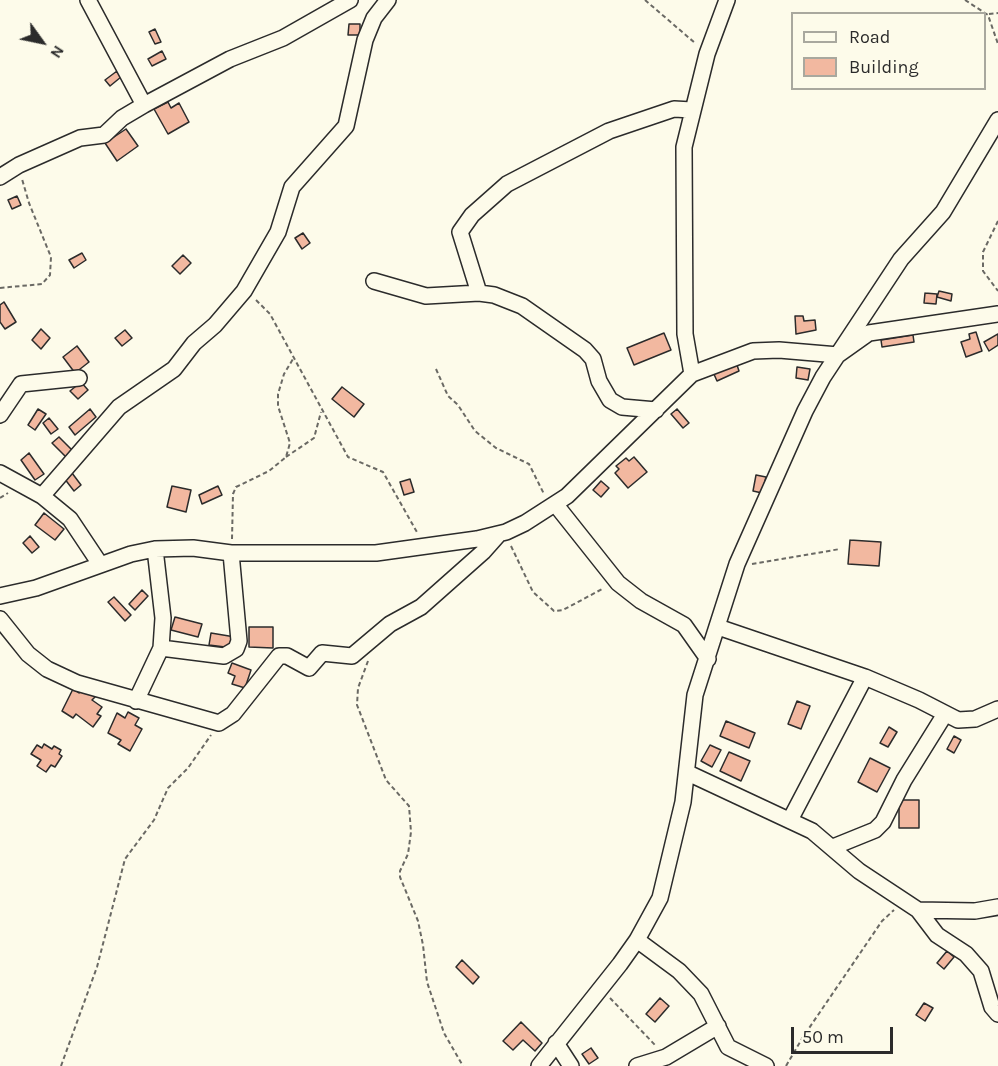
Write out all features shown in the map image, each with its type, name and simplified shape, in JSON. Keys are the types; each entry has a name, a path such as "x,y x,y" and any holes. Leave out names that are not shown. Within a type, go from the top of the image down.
{"street":[{"path":"88,0 144,105"},
{"path":"0,177 19,165 80,138 104,135 122,118 144,105 230,59 283,38 350,0"},
{"path":"42,496 119,407 174,369 194,343 215,325 244,291 278,232 292,188 346,126 365,40 374,18 388,0"},
{"path":"692,374 685,334 682,218 684,147 707,54 727,0"},
{"path":"479,293 460,232 472,215 507,184 609,131 674,109 692,110"},
{"path":"539,1066 637,940 651,917 665,883 688,773 695,695 737,564 805,411 838,355 901,259 943,212 998,120"},
{"path":"374,281 426,296 479,293 494,295 522,306 585,350 593,359 599,381 610,400 622,407 656,410"},
{"path":"0,596 63,579 100,564 155,549 193,548 231,553 356,553 424,547 502,533 556,505 692,374 753,351 780,350 838,355 869,333 998,314"},
{"path":"0,415 21,384 79,378"},
{"path":"0,473 42,496 70,519 100,564"},
{"path":"556,505 618,582 641,601 684,625 708,659"},
{"path":"0,619 28,654 47,669 77,683 219,723 233,714 279,656 287,656 309,668 322,653 352,656 390,624 421,607 502,533"},
{"path":"136,700 161,648 164,618 155,549"},
{"path":"161,648 224,656 236,649 239,641 231,553"},
{"path":"718,627 865,676 958,720 975,719 998,709"},
{"path":"790,820 865,676"},
{"path":"833,847 875,830 883,822 904,780 945,714"},
{"path":"688,773 812,831 859,871 918,910 937,935 966,954 981,971 992,1007 998,1014"},
{"path":"918,910 975,911 998,907"},
{"path":"637,940 679,971 701,994 728,1047 766,1066"},
{"path":"637,1066 666,1057 718,1026"},
{"path":"556,1042 571,1066"}],"path":[{"path":"645,0 707,54"},
{"path":"965,0 983,12"},
{"path":"998,13 988,15 998,44"},
{"path":"0,288 42,284 50,275 51,256 29,203 19,165"},
{"path":"998,221 982,252 983,271 998,291"},
{"path":"244,291 262,304 270,315 348,457 383,472 408,513 424,547"},
{"path":"286,457 290,442 278,406 278,394 284,374 293,359"},
{"path":"436,369 448,396 458,405 475,431 496,448 529,464 544,495 556,505"},
{"path":"231,553 236,487 269,471 314,438 321,410"},
{"path":"502,533 533,592 554,610 563,610 586,595 618,582"},
{"path":"737,564 757,564 840,549"},
{"path":"371,639 371,654 358,688 357,705 386,780 409,806 411,832 408,854 400,871 400,877 418,921 427,982 444,1033 463,1066"},
{"path":"60,1066 97,967 125,859 154,820 168,788 188,768 219,723"},
{"path":"786,1066 803,1037 882,921 903,901"},
{"path":"601,989 666,1057"}],"building":[{"path":"349,24 360,24 360,35 348,35"},
{"path":"155,29 161,42 155,44 149,32"},
{"path":"162,51 166,59 152,66 148,59"},
{"path":"117,71 121,77 110,86 105,80"},
{"path":"168,102 171,108 179,103 189,122 168,134 154,109"},
{"path":"126,129 138,146 117,161 105,143"},
{"path":"17,196 21,205 12,209 8,200"},
{"path":"303,233 310,243 302,249 295,238"},
{"path":"82,253 86,260 74,268 69,260"},
{"path":"183,255 191,263 180,274 172,266"},
{"path":"939,291 952,294 951,301 937,297"},
{"path":"925,293 937,294 936,304 924,303"},
{"path":"4,302 16,322 5,329 0,322 0,305"},
{"path":"795,316 803,316 804,321 815,320 816,330 796,334"},
{"path":"41,329 50,338 41,349 32,340"},
{"path":"125,330 132,338 122,346 115,338"},
{"path":"976,332 982,351 966,357 961,342 970,339 969,334"},
{"path":"664,333 671,350 634,365 627,348"},
{"path":"998,334 998,345 989,351 984,342"},
{"path":"913,335 914,342 882,347 881,340"},
{"path":"77,346 89,362 75,373 63,357"},
{"path":"736,362 739,371 717,381 713,372"},
{"path":"797,367 810,369 808,380 796,378"},
{"path":"81,382 88,390 78,399 70,391"},
{"path":"342,387 364,404 354,417 332,399"},
{"path":"38,409 46,414 35,430 28,425"},
{"path":"90,409 96,417 75,435 69,427"},
{"path":"677,409 689,423 683,428 671,414"},
{"path":"49,418 58,429 51,434 43,423"},
{"path":"59,437 73,451 67,458 52,443"},
{"path":"29,453 44,474 35,480 21,460"},
{"path":"634,457 647,472 628,488 615,473 619,469 616,466 626,458 629,461"},
{"path":"72,473 81,485 74,491 64,478"},
{"path":"756,475 766,477 762,493 753,491"},
{"path":"410,479 414,492 404,495 400,482"},
{"path":"601,481 609,488 601,497 593,490"},
{"path":"172,486 191,490 186,512 167,507"},
{"path":"218,486 222,495 202,504 199,495"},
{"path":"44,513 64,529 55,540 35,525"},
{"path":"30,536 39,547 32,553 23,543"},
{"path":"850,540 881,542 879,566 848,564"},
{"path":"142,590 148,596 135,610 129,604"},
{"path":"114,597 131,615 125,621 108,602"},
{"path":"175,617 202,624 198,637 171,630"},
{"path":"249,627 273,627 273,648 249,647"},
{"path":"211,633 235,637 233,648 209,645"},
{"path":"232,663 251,670 245,688 232,684 235,676 228,673"},
{"path":"83,688 95,697 92,700 102,707 97,714 101,716 93,727 76,714 73,718 62,711 73,689 79,693"},
{"path":"797,701 810,706 801,729 788,724"},
{"path":"128,712 139,718 135,725 142,729 130,751 118,744 121,740 108,733 117,713 125,718"},
{"path":"726,721 755,733 749,748 720,736"},
{"path":"889,727 897,732 888,747 880,743"},
{"path":"954,736 961,740 954,753 947,749"},
{"path":"44,744 52,749 54,746 61,750 59,754 62,756 55,767 51,765 46,772 37,766 41,760 31,754 37,745 42,748"},
{"path":"710,745 721,750 712,767 701,761"},
{"path":"729,752 750,761 741,781 720,771"},
{"path":"870,758 890,768 877,792 858,782"},
{"path":"899,800 919,800 919,828 899,828"},
{"path":"947,951 954,957 944,969 937,963"},
{"path":"462,960 479,977 473,984 456,967"},
{"path":"660,998 669,1006 655,1022 646,1014"},
{"path":"924,1003 933,1008 925,1021 916,1015"},
{"path":"521,1022 542,1043 535,1051 523,1040 513,1050 503,1041"},
{"path":"591,1048 598,1058 589,1064 582,1054"}]}
